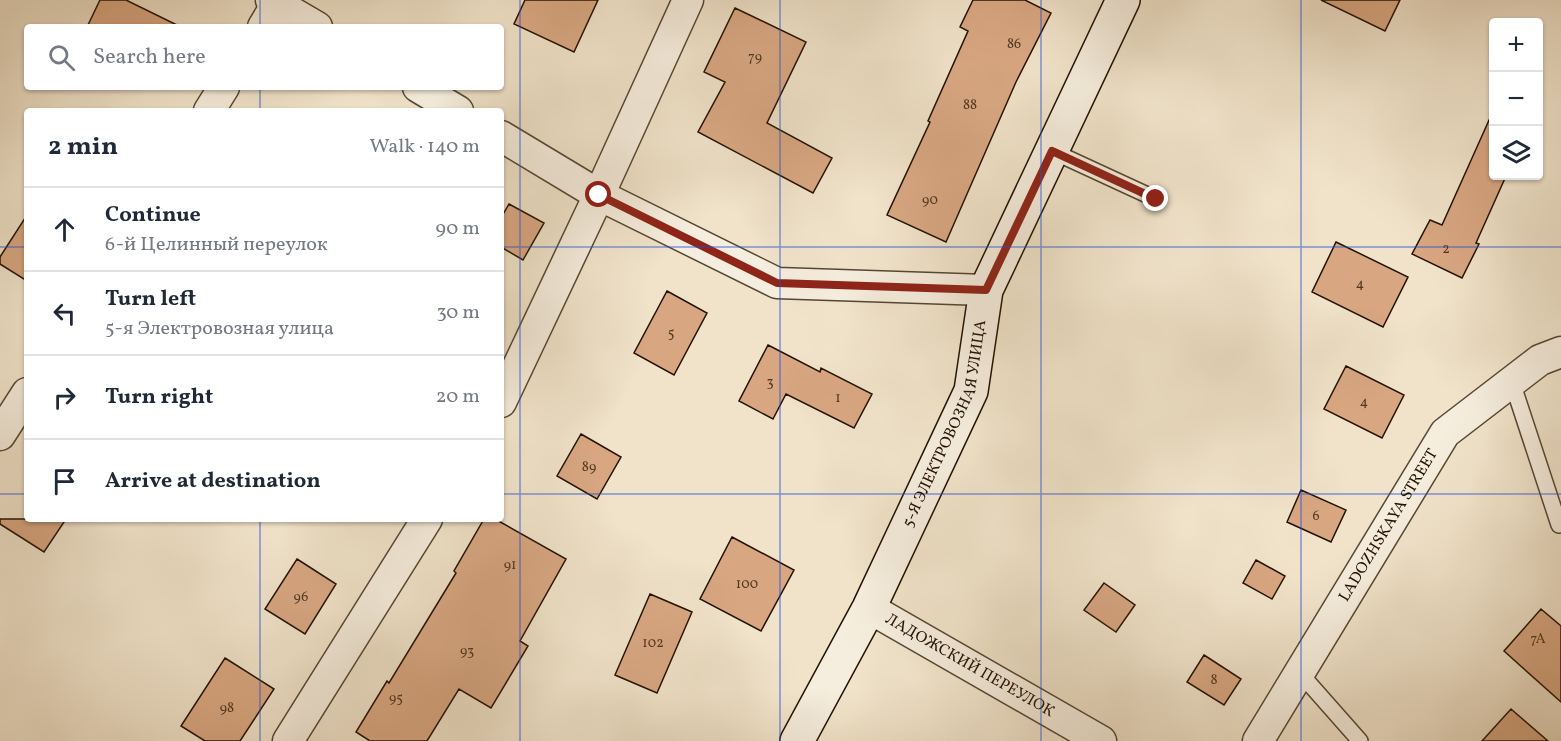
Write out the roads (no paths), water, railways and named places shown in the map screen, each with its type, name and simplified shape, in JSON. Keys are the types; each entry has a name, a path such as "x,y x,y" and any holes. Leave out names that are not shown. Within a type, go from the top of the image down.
{"street":[{"path":"504,396 688,0"},
{"name":"5-Я ЭЛЕКТРОВОЗНАЯ УЛИЦА","path":"796,741 869,608 971,391 986,290 1123,0"},
{"path":"273,8 310,24"},
{"path":"211,108 222,90"},
{"path":"423,90 453,108"},
{"path":"504,138 599,195 777,283 986,290"},
{"name":"LADOZHSKAYA STREET","path":"1258,741 1445,433 1540,360 1561,351"},
{"path":"0,435 24,398"},
{"path":"288,741 425,522"},
{"name":"ЛАДОЖСКИЙ ПЕРЕУЛОК","path":"869,608 1101,741"}],"lane":[{"path":"1052,151 1156,199"},
{"path":"1512,382 1559,525"},
{"path":"1300,673 1360,741"}]}
